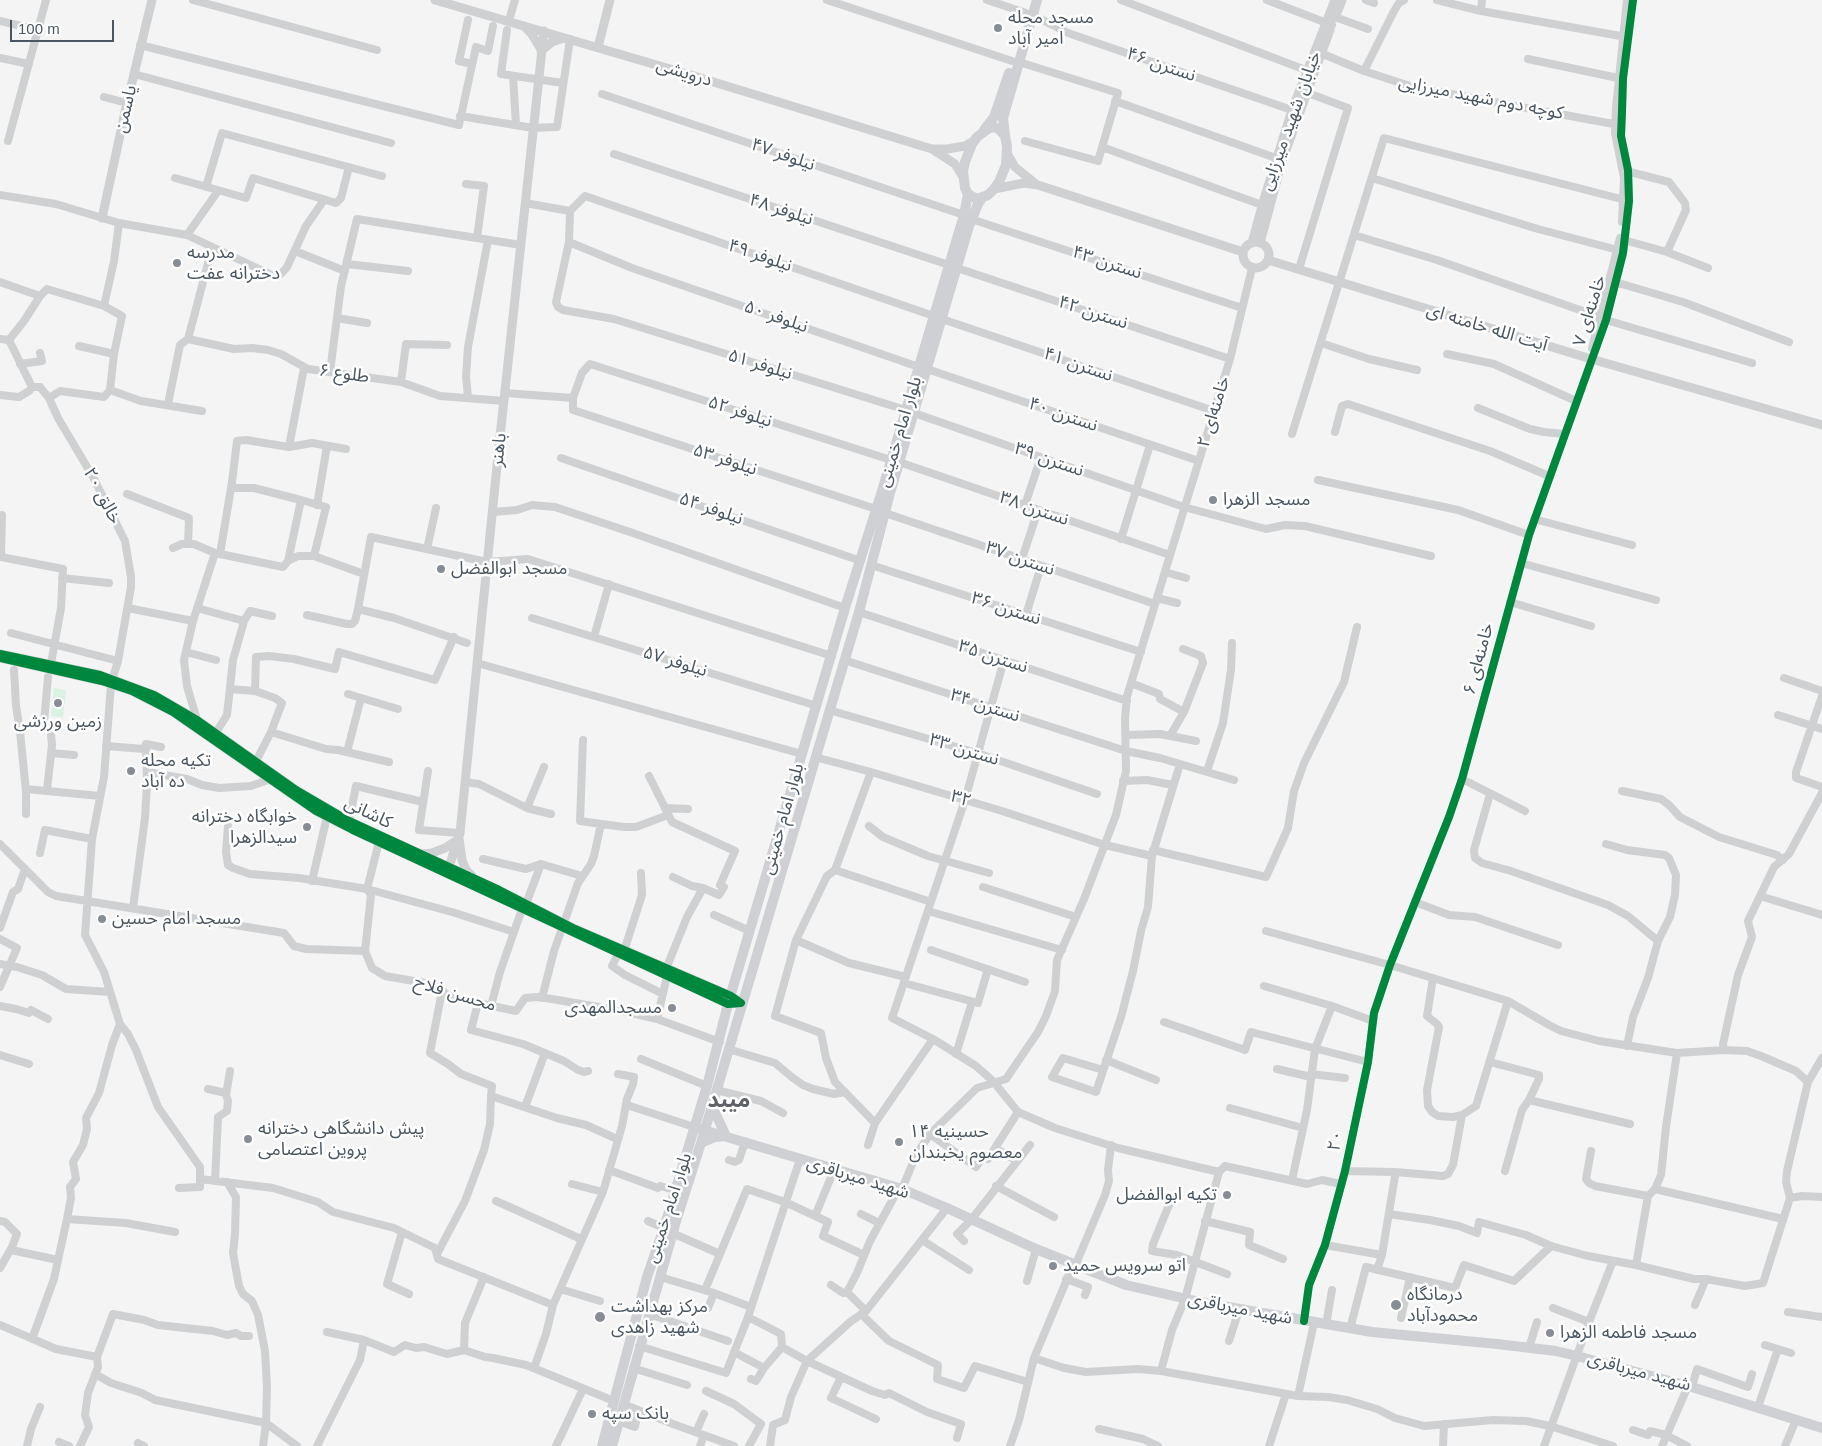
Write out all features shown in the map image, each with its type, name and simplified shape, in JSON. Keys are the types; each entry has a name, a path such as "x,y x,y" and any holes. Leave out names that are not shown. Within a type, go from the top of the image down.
{"main road":[{"path":"1016,62 994,117 974,141 965,162 963,177 965,188 968,194 977,199 994,190 1003,174 1008,155 1004,118 1029,14 1030,0"},
{"path":"1029,14 1037,0"},
{"path":"983,131 994,127 999,129 1005,136"},
{"name":"بلوار امام خمینی","path":"724,1046 729,1000 845,608 880,511 910,412 967,217 968,194"},
{"name":"بلوار امام خمینی","path":"967,217 982,198"},
{"name":"بلوار امام خمینی","path":"602,1446 633,1368 660,1277 675,1190 699,1129 724,1046 741,1003 859,612 871,565 880,511"},
{"path":"788,802 800,806"},
{"name":"بلوار امام خمینی","path":"612,1446 618,1422 618,1402 647,1277 668,1231 701,1143 699,1129 712,1106 711,1088"},
{"path":"701,1143 715,1137 726,1136 712,1106"},
{"name":"شهید میرباقری","path":"699,1129 901,1189 1036,1249 1126,1286 1239,1310 1350,1329 1529,1348 1577,1356 1690,1386 1822,1428"}],"street":[{"path":"8,141 46,0"},
{"name":"یاسمن","path":"102,218 140,45 152,0"},
{"path":"193,0 377,50"},
{"name":"درویشی","path":"435,0 509,20 932,149"},
{"path":"509,20 515,0"},
{"path":"598,47 610,0"},
{"path":"827,0 1016,62 1276,158"},
{"name":"نسترن ۴۶","path":"987,0 1029,14 1068,33 1292,110"},
{"path":"1121,0 1312,72"},
{"path":"1267,0 1331,21 1368,29"},
{"name":"خیابان شهید میرزایی","path":"1331,21 1335,0"},
{"name":"خیابان شهید میرزایی","path":"1256,243 1262,205 1292,110 1312,72 1331,21 1342,0"},
{"path":"1364,71 1394,11 1399,3 1404,0"},
{"path":"1437,0 1481,11 1625,37"},
{"path":"1481,11 1482,0"},
{"name":"خامنه‌ای ۷","path":"1618,125 1623,78 1627,0"},
{"name":"خامنه‌ای ۷","path":"1591,359 1615,282 1624,240 1625,171 1618,150 1618,78 1633,0"},
{"path":"468,20 459,61 472,64"},
{"path":"0,21 38,30"},
{"path":"460,116 533,128 557,127 567,38 552,42 542,51 531,33 522,24"},
{"path":"140,45 459,125 476,47 488,51 493,26"},
{"path":"506,30 501,74 563,83"},
{"name":"باهنر","path":"448,867 459,836 544,31"},
{"name":"کوچه دوم شهید میرزایی","path":"1319,52 1364,71 1413,87 1618,125"},
{"path":"0,58 29,64"},
{"path":"1528,59 1618,78"},
{"name":"خیابان شهید میرزایی","path":"1256,243 1282,161 1308,93 1312,72"},
{"path":"134,74 391,143"},
{"path":"513,76 516,125"},
{"path":"1299,269 1348,108 1308,93"},
{"name":"نیلوفر ۴۷","path":"602,94 967,217"},
{"path":"104,97 127,103"},
{"path":"1025,140 1098,161 1116,98"},
{"path":"206,187 222,134 382,176"},
{"path":"1292,434 1384,138 1626,201"},
{"path":"932,149 964,146 974,141"},
{"path":"1102,147 1262,205"},
{"path":"932,149 955,164 963,177"},
{"name":"نیلوفر ۴۸","path":"614,154 953,266"},
{"path":"1008,155 1015,167 1038,185"},
{"path":"175,178 246,198 253,178 336,203 341,198 349,166"},
{"path":"1625,171 1669,182 1685,203 1686,210 1667,252"},
{"path":"1372,178 1538,229 1618,250"},
{"path":"466,184 484,186 477,238"},
{"path":"994,190 1024,184 1038,185 1243,252"},
{"path":"187,235 218,191"},
{"path":"0,195 56,204 118,223 187,235 276,277 287,267 306,226 324,200"},
{"name":"نیلوفر ۴۹","path":"570,211 586,196 938,317"},
{"name":"خامنه‌ای ۷","path":"1603,319 1618,250 1626,201"},
{"path":"525,203 570,211 569,242"},
{"name":"نسترن ۴۳","path":"967,217 1242,308"},
{"path":"330,372 341,286 357,219 521,245"},
{"path":"104,306 114,261 118,223"},
{"path":"1354,235 1437,260 1603,319 1752,363"},
{"path":"468,397 466,377 468,347 488,240"},
{"path":"1624,240 1667,252 1708,268"},
{"name":"نیلوفر ۵۰","path":"569,242 632,268 923,368"},
{"name":"نیلوفر ۵۱","path":"569,242 556,302 558,307 563,310 614,319 910,412"},
{"path":"1256,243 1268,250 1268,260 1260,268 1252,268 1246,263 1243,252 1246,247 1256,243"},
{"path":"168,404 180,345 188,339 212,248"},
{"path":"294,251 346,267 408,271"},
{"name":"آیت الله خامنه ای","path":"1268,260 1591,359 1822,425"},
{"name":"نسترن ۴۲","path":"953,266 1230,359"},
{"name":"خامنه‌ای ۲","path":"847,1292 879,1223 901,1189 916,1155 930,1134 976,1088 1006,1078 1038,1032 1046,1016 1055,991 1057,960 1076,918 1116,815 1126,771 1125,718 1127,701 1164,572 1230,359 1252,268"},
{"path":"0,282 40,296"},
{"path":"1615,282 1683,302 1789,342"},
{"path":"0,395 19,397 32,387 40,387 49,398 60,391 104,397 110,390 114,354 122,316 104,306 47,289 9,340"},
{"name":"نسترن ۴۱","path":"938,317 1214,411"},
{"path":"337,318 367,323"},
{"path":"0,339 9,340"},
{"name":"طلوع ۶","path":"188,339 234,349 252,348 268,350 281,354 304,368 401,382 440,396 573,398"},
{"path":"9,340 32,387"},
{"path":"1321,343 1369,359 1417,370"},
{"path":"401,382 406,344 447,344"},
{"path":"79,346 114,354"},
{"path":"20,364 42,361 40,353"},
{"path":"1448,354 1494,364 1576,400"},
{"name":"خامنه‌ای ۶","path":"1390,965 1449,817 1462,779 1529,535 1591,359"},
{"name":"نیلوفر ۵۲","path":"573,398 582,373 590,364 895,461"},
{"path":"289,447 304,368"},
{"name":"نسترن ۴۰","path":"923,368 1199,461"},
{"path":"110,390 142,401 202,411"},
{"name":"خالق ۲۰","path":"49,398 58,418 93,477 122,533 131,577 128,608 118,661 112,681 100,796 92,839 85,935 104,972 120,1024 128,1034 136,1050 158,1107 200,1167 200,1179"},
{"name":"نیلوفر ۵۳","path":"573,398 573,410 880,511"},
{"path":"1335,432 1342,406 1348,404 1490,451 1549,476"},
{"path":"1478,408 1530,429 1564,434"},
{"name":"نسترن ۳۹","path":"910,412 1184,507 1266,529 1285,525 1305,526 1431,556"},
{"path":"195,723 187,686 184,660 197,608 218,553 231,488 236,441 246,440 289,447 312,443 346,449"},
{"path":"1121,538 1150,445"},
{"path":"317,504 327,446"},
{"path":"1026,506 1041,457"},
{"name":"نیلوفر ۵۴","path":"561,458 861,561"},
{"name":"نسترن ۳۸","path":"895,461 1170,555"},
{"path":"1318,480 1458,510 1529,535"},
{"path":"231,488 254,488 326,507 314,556"},
{"name":"خالق ۲۰","path":"128,494 189,518 188,544"},
{"path":"288,561 300,500"},
{"path":"493,512 516,510 532,505 546,505 630,532 845,608"},
{"path":"427,549 436,508"},
{"path":"1022,559 1038,510"},
{"name":"نسترن ۳۷","path":"880,511 1041,566 1156,601 1177,603"},
{"path":"2,515 1,557 63,569 61,608 50,670 44,723 50,724 51,753 47,790"},
{"path":"1534,519 1632,545"},
{"path":"307,615 347,624 352,624 355,621 371,537 487,562 528,559 832,656"},
{"path":"173,548 182,544 194,544 218,553 282,567 288,561 298,556 314,556 364,574"},
{"path":"1521,563 1656,600"},
{"name":"نسترن ۳۶","path":"871,565 1140,652"},
{"path":"1026,615 1041,566"},
{"path":"1164,572 1186,578"},
{"path":"62,578 109,583"},
{"path":"594,637 609,584"},
{"path":"1510,602 1591,626"},
{"path":"128,608 193,621"},
{"path":"197,608 244,621"},
{"path":"358,609 394,618 467,643"},
{"path":"214,736 227,715 233,660 244,621 250,611 272,616"},
{"name":"نسترن ۳۵","path":"859,612 1127,701"},
{"name":"نیلوفر ۵۷","path":"532,618 817,706"},
{"name":"۳۲","path":"815,757 965,800 1105,845 1266,877 1288,828 1294,792 1304,762 1344,682 1357,626"},
{"path":"11,633 118,661"},
{"path":"255,691 256,657 269,656 294,659 335,670 339,652 435,680 454,637"},
{"path":"1207,771 1223,723 1231,670 1232,642"},
{"path":"1170,736 1184,712 1203,659 1201,656 1183,649"},
{"path":"186,652 216,660"},
{"name":"کاشانی","path":"0,654 50,670"},
{"name":"کاشانی","path":"0,658 50,670 112,681 154,695 255,765 296,790 327,813 349,821 406,854 482,890 524,906"},
{"name":"نسترن ۳۴","path":"844,660 1126,751 1207,771 1234,780"},
{"path":"1004,660 965,800 892,1018 933,1039 976,1066 993,1082 1018,1112 1055,1128 1111,1146 1219,1172"},
{"path":"477,663 802,754"},
{"path":"14,670 16,706 26,791 26,814"},
{"path":"1784,678 1822,691"},
{"path":"1132,683 1159,694 1160,699 1184,712"},
{"path":"230,689 255,691 275,698 282,703 255,765"},
{"path":"348,694 398,709"},
{"path":"1822,696 1796,772 1796,778 1822,786"},
{"path":"347,752 361,698"},
{"name":"نسترن ۳۳","path":"829,710 977,753 1097,794"},
{"path":"1778,716 1822,728"},
{"path":"271,732 326,749 389,762"},
{"path":"1126,735 1160,734 1196,741"},
{"path":"583,740 580,820 636,827 666,812 688,809"},
{"path":"106,746 144,749 146,744"},
{"path":"146,744 161,747"},
{"path":"133,908 145,818 146,744"},
{"path":"51,753 74,755"},
{"path":"1103,1070 1063,1058 1052,1077 1096,1092 1121,1017 1148,907 1152,853 1180,764"},
{"name":"کاشانی","path":"255,765 270,779 327,813 380,839 477,880 524,906 621,953 729,1000"},
{"path":"527,808 544,767"},
{"path":"428,771 419,830 459,836"},
{"path":"147,772 187,779 202,785 219,788 251,786 270,779"},
{"path":"871,772 835,870 827,876 796,940 775,1016 821,1033 826,1058 834,1082 875,1122"},
{"path":"649,776 672,822 735,851 719,895 673,877"},
{"path":"1462,779 1525,811"},
{"path":"1124,781 1147,780 1173,785"},
{"path":"465,782 479,784 527,808 551,814"},
{"path":"349,821 356,786 423,802"},
{"path":"26,791 47,790 100,796"},
{"path":"1622,791 1661,800 1669,805 1680,817 1718,837 1777,855 1783,860"},
{"path":"1724,1050 1723,1044 1738,975 1752,938 1748,921 1774,867 1789,854 1822,793"},
{"path":"1490,794 1474,850 1476,858 1482,863 1511,871 1608,905 1628,916 1658,941"},
{"path":"312,881 327,813"},
{"path":"601,824 591,864 582,876 562,925 542,998 657,1019 724,1046 775,1063 792,1078 808,1087 834,1094 845,1092"},
{"path":"228,826 226,852 228,865 233,868 250,874 282,876 367,889 452,912 514,932"},
{"path":"869,826 883,837 928,856 989,872"},
{"path":"40,853 45,830 92,839"},
{"path":"406,854 432,854 446,848 459,836"},
{"path":"459,836 462,860 466,870 477,880 482,890"},
{"path":"0,844 48,892 56,896 284,932 294,946 306,949 365,951 371,895 367,889 380,839"},
{"path":"1606,844 1627,850 1665,855 1670,858 1676,875 1670,917 1658,941 1648,978 1633,1017 1627,1046"},
{"path":"483,859 526,869 541,864 582,876"},
{"path":"491,1006 514,932 541,864"},
{"path":"0,928 3,912 13,892 18,889 25,869"},
{"path":"835,870 932,902"},
{"path":"641,873 642,895 621,953 612,966 625,975 663,994"},
{"path":"983,887 1076,918"},
{"path":"657,1019 666,973 687,917 703,888"},
{"path":"1760,896 1822,915"},
{"path":"1415,902 1450,915 1475,917 1558,944"},
{"path":"928,911 1062,950"},
{"path":"714,915 750,931"},
{"path":"1266,931 1390,965 1508,1001 1561,1031 1599,1041 1677,1053 1724,1050 1747,1051 1796,1071 1808,1082"},
{"path":"0,939 17,948 0,987"},
{"path":"796,940 849,963 978,1003 988,969"},
{"path":"931,950 1025,982"},
{"name":"محسن فلاح","path":"365,951 372,968 385,976 437,985 447,995 516,1011 525,998 542,998"},
{"path":"0,964 18,967 42,975 66,988 110,992"},
{"name":"۲۰","path":"1298,1396 1309,1322 1309,1285 1325,1245 1345,1172 1368,1062 1374,1013 1390,965"},
{"path":"1434,978 1427,1016 1439,1027 1428,1090 1428,1106 1438,1116 1453,1117 1462,1115 1476,1106 1508,1001"},
{"path":"1264,986 1332,1006 1373,1021"},
{"path":"437,1254 465,1201 484,1150 490,1124 492,1086 461,1074 430,1053 442,991"},
{"path":"729,1000 741,1003"},
{"path":"956,1054 972,1002"},
{"path":"478,1003 471,1030 523,1044 578,1070 588,1071"},
{"path":"0,1006 29,1013 31,1010 48,1019"},
{"path":"1292,1180 1303,1128 1315,1049 1332,1006"},
{"path":"1164,1022 1245,1050 1251,1032 1368,1062"},
{"path":"32,1339 54,1279 71,1198 70,1187 76,1179 73,1162 83,1145 87,1129 86,1118 99,1093 112,1045 120,1024"},
{"path":"868,1146 875,1122 933,1039"},
{"path":"525,1107 545,1053"},
{"path":"1636,1265 1648,1196 1655,1189 1661,1175 1677,1053"},
{"path":"0,1055 29,1064"},
{"path":"1389,1214 1430,1220 1477,1233 1479,1222 1526,1235 1551,1246 1694,1280 1706,1279 1745,1286 1763,1283 1790,1198 1786,1182 1787,1171 1808,1082 1822,1058"},
{"path":"641,1059 711,1088 761,1101 783,1113"},
{"path":"1106,1060 1156,1080"},
{"path":"1490,1062 1538,1075 1539,1079 1530,1100 1522,1110 1505,1171"},
{"path":"1278,1069 1311,1076 1345,1078"},
{"path":"215,1181 218,1117 227,1111 228,1101 226,1093 230,1071"},
{"path":"534,1368 546,1334 553,1305 603,1192 622,1126 634,1076 618,1074"},
{"path":"208,1089 226,1093"},
{"path":"491,1096 557,1118 586,1125 617,1139"},
{"path":"1530,1100 1630,1124"},
{"path":"627,1104 699,1129"},
{"path":"1230,1108 1303,1128"},
{"path":"930,1134 976,1167 984,1156 988,1159 1018,1112"},
{"path":"1345,1172 1395,1172 1443,1176 1448,1174 1453,1164 1462,1115"},
{"path":"729,1160 735,1162 739,1160 745,1142"},
{"path":"964,1241 957,1234 972,1220 996,1186 1030,1145"},
{"path":"1010,1446 1034,1358 1066,1278 1074,1265 1106,1195 1110,1181 1108,1170 1111,1146"},
{"path":"995,1148 1017,1162"},
{"path":"1591,1151 1586,1179 1589,1183 1595,1186 1648,1196"},
{"path":"639,1346 726,1373 748,1317 800,1159"},
{"path":"1161,1371 1172,1330 1185,1299 1219,1172 1224,1166 1307,1184 1322,1180 1341,1184"},
{"path":"609,1170 658,1188 660,1186 675,1190"},
{"path":"815,1216 834,1170"},
{"path":"1377,1270 1382,1255 1395,1176"},
{"path":"179,1188 200,1187 200,1179 273,1188 318,1202 333,1212 394,1228 435,1248 438,1259 553,1305"},
{"path":"227,1182 236,1197 233,1253 239,1286 243,1294 252,1301 258,1315 265,1351 266,1423 262,1446"},
{"path":"572,1184 603,1192"},
{"path":"996,1186 1054,1217"},
{"path":"705,1290 747,1189 785,1202 828,1222 823,1236 864,1256"},
{"path":"1655,1189 1783,1219"},
{"path":"1790,1198 1802,1196 1822,1197"},
{"path":"1171,1200 1153,1244 1152,1251 1177,1255 1226,1274"},
{"path":"496,1201 581,1239"},
{"path":"706,1391 734,1404 761,1424 773,1425 784,1420 791,1397 807,1361 834,1335 863,1313 947,1208"},
{"path":"861,1214 879,1223"},
{"path":"67,1219 126,1223 175,1232"},
{"path":"0,1221 5,1222 17,1234 11,1250 0,1268"},
{"path":"648,1221 720,1254"},
{"path":"1205,1221 1250,1232 1249,1245 1283,1259"},
{"path":"402,1232 387,1284 410,1294"},
{"path":"922,1240 969,1270"},
{"path":"1325,1245 1382,1255"},
{"path":"1350,1329 1366,1267 1455,1288 1464,1265 1514,1281 1551,1246"},
{"path":"1026,1281 1036,1249"},
{"path":"11,1250 58,1260"},
{"path":"1544,1446 1589,1322 1614,1262"},
{"path":"464,1350 466,1323 484,1277"},
{"path":"660,1277 751,1306"},
{"path":"1066,1278 1088,1287 1085,1295"},
{"path":"1401,1318 1410,1278"},
{"path":"1695,1305 1706,1279"},
{"path":"831,1284 843,1293 847,1292 863,1313 889,1341 938,1365 936,1379 964,1388 975,1366 1028,1382"},
{"path":"560,1289 600,1301"},
{"path":"1326,1325 1332,1290"},
{"path":"708,1308 714,1293"},
{"path":"1553,1308 1589,1322"},
{"path":"1229,1341 1239,1310"},
{"path":"1788,1312 1822,1317"},
{"path":"80,1446 89,1427 84,1415 88,1393 98,1368 97,1357 113,1314 144,1320 158,1326 213,1331 227,1335 236,1333 240,1336 249,1336"},
{"path":"649,1314 728,1341"},
{"path":"748,1317 781,1334 782,1347 764,1368 756,1381 751,1379"},
{"path":"1529,1348 1537,1322"},
{"path":"0,1325 56,1348 97,1357"},
{"path":"327,1332 364,1340 394,1352 405,1344 447,1354 464,1350 485,1358 493,1358 534,1368 583,1389 734,1446"},
{"path":"318,1446 360,1360 364,1340"},
{"path":"1765,1345 1791,1353"},
{"path":"782,1347 807,1361 884,1396 889,1393 928,1412 961,1424 957,1438"},
{"path":"1758,1407 1778,1349"},
{"path":"734,1352 764,1368"},
{"path":"1034,1358 1064,1368 1086,1372 1138,1369 1161,1371 1298,1396 1347,1400 1365,1404 1394,1418 1412,1424 1434,1426 1507,1419 1526,1421 1550,1426 1613,1446"},
{"path":"633,1368 687,1385"},
{"path":"1662,1446 1697,1369 1748,1387 1752,1374"},
{"path":"95,1374 111,1383 142,1393 155,1400 266,1423 298,1446"},
{"path":"841,1377 831,1398 876,1419"},
{"path":"556,1446 583,1389"},
{"path":"1269,1446 1286,1394"},
{"path":"26,1446 40,1406"},
{"path":"618,1422 635,1427 638,1410"},
{"path":"696,1432 704,1414"},
{"path":"1785,1446 1796,1420"},
{"path":"748,1446 761,1424"},
{"path":"1443,1446 1444,1424"},
{"path":"770,1446 773,1425"},
{"path":"1099,1429 1144,1439 1158,1446"},
{"path":"1633,1430 1648,1436 1650,1431 1666,1435 1687,1446"},
{"path":"700,1446 704,1435"},
{"path":"59,1442 69,1446"}],"green space":[{"name":"زمین ورزشی","path":"54,688 66,690 63,718 51,716"}],"cycle path":[{"path":"1304,1321 1309,1285 1325,1245 1345,1171 1368,1062 1374,1013 1390,965 1449,817 1462,779 1529,535 1606,320 1623,253 1629,201 1628,170 1621,136 1623,78 1633,0"},
{"path":"0,654 100,675 154,695 197,720 296,790 349,821 499,890 575,929 731,996 741,1003 728,1004 353,830 316,811 173,712 132,691 102,681 0,658"}],"place":[{"name":"مسجد محله امیر آباد","path":"998,28"},
{"name":"مدرسه دخترانه عفت","path":"177,263"},
{"name":"مسجد الزهرا","path":"1213,500"},
{"name":"مسجد ابوالفضل","path":"441,569"},
{"name":"زمین ورزشی","path":"58,703"},
{"name":"تکیه محله ده آباد","path":"131,771"},
{"name":"خوابگاه دخترانه سیدالزهرا","path":"307,827"},
{"name":"مسجد امام حسین","path":"102,919"},
{"name":"مسجدالمهدی","path":"672,1008"},
{"name":"پیش دانشگاهی دخترانه پروین اعتصامی","path":"248,1139"},
{"name":"حسینیه ۱۴ معصوم یخبندان","path":"899,1142"},
{"name":"تکیه ابوالفضل","path":"1227,1195"},
{"name":"اتو سرویس حمید","path":"1053,1266"},
{"name":"درمانگاه محمودآباد","path":"1396,1305"},
{"name":"مرکز بهداشت شهید زاهدی","path":"600,1317"},
{"name":"مسجد فاطمه الزهرا","path":"1550,1333"},
{"name":"بانک سپه","path":"592,1414"}],"district":[{"name":"میبد","path":"729,1101"}]}
